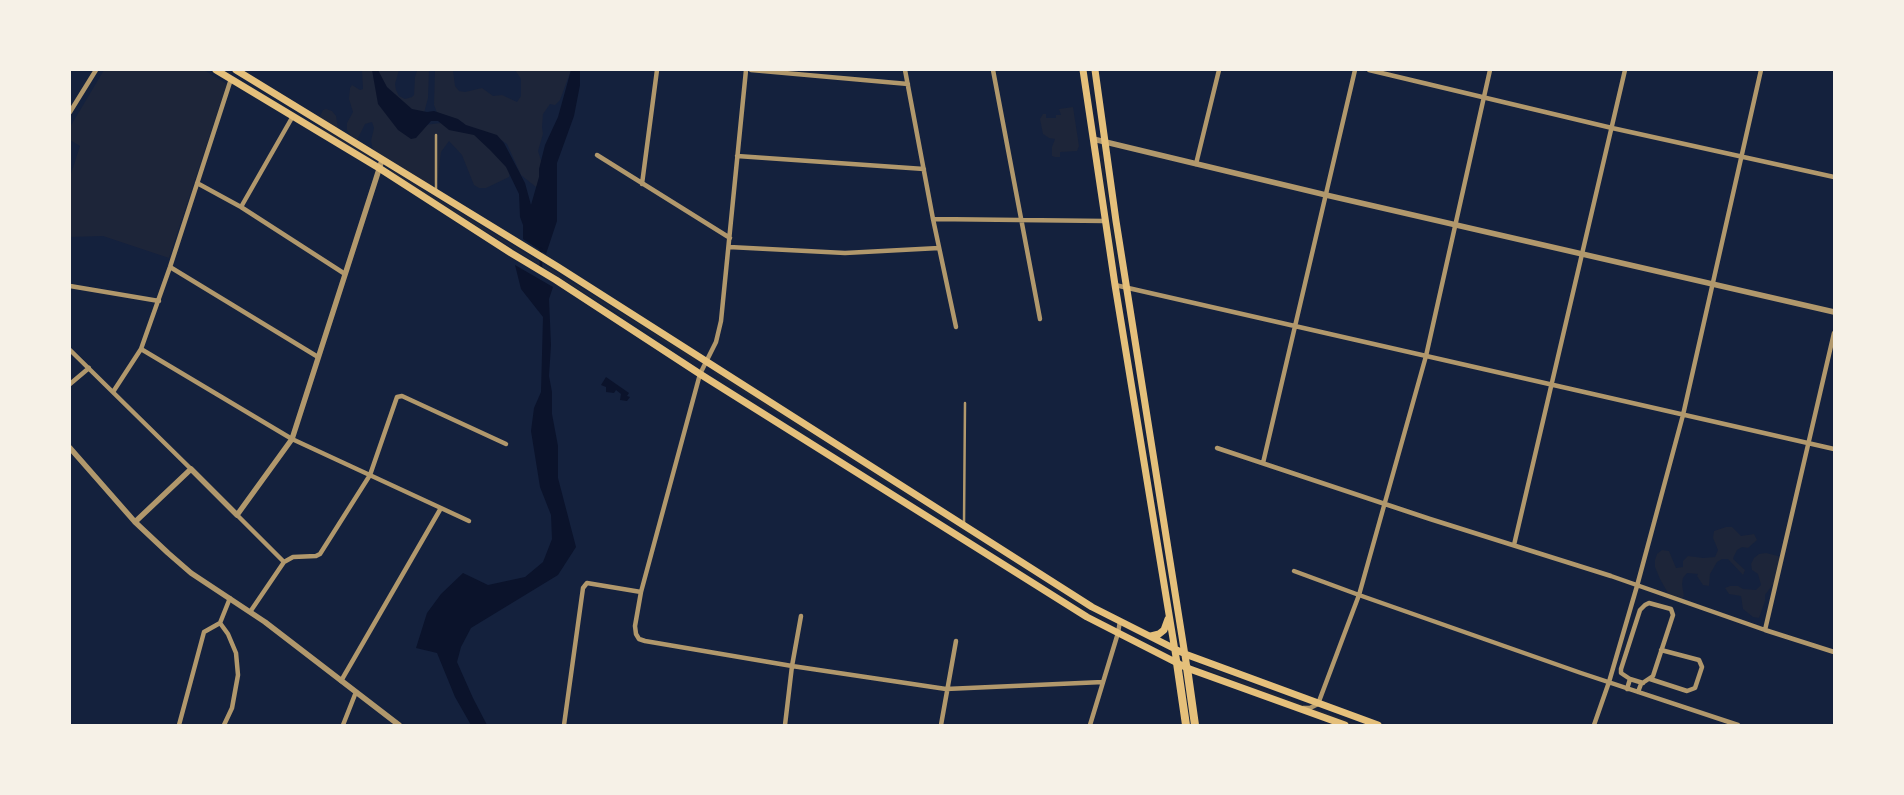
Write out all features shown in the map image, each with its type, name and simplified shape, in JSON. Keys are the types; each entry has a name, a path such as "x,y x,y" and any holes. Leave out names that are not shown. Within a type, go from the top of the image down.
{"highway":[{"path":"1177,663 1186,725"},
{"path":"1188,668 1196,725"}],"main road":[{"path":"216,70 379,168 700,374 1087,617 1188,668 1345,725"},
{"path":"236,70 558,267 1092,607 1185,654 1378,725"},
{"path":"1083,70 1115,285 1177,663"},
{"path":"1096,70 1104,142 1188,668"},
{"path":"314,128 318,120"},
{"path":"1024,578 1031,569"},
{"path":"1152,636 1164,630 1169,614"}],"street":[{"path":"70,112 96,70"},
{"path":"642,184 657,70"},
{"path":"746,70 730,238 716,342 700,374 642,592 635,626 636,634 639,639 645,642 946,689 1103,682"},
{"path":"751,70 908,84"},
{"path":"905,70 956,328"},
{"path":"993,70 1040,319"},
{"path":"1196,164 1219,70"},
{"path":"1263,463 1355,70"},
{"path":"1369,70 1612,128 1834,177"},
{"path":"1298,708 1310,708 1318,704 1359,595 1426,356 1454,224 1490,70"},
{"path":"1514,545 1626,70"},
{"path":"1594,725 1609,682 1637,586 1683,415 1761,70"},
{"path":"113,392 141,349 170,268 231,79"},
{"path":"241,207 293,116"},
{"path":"1093,140 1834,312"},
{"path":"597,155 730,238"},
{"path":"737,156 924,169"},
{"path":"237,515 292,439 382,160"},
{"path":"197,184 241,207 345,274"},
{"path":"933,219 1105,221"},
{"path":"729,247 845,252 939,248"},
{"path":"170,268 318,357"},
{"path":"1115,285 1834,449"},
{"path":"70,286 159,301"},
{"path":"1765,630 1834,333"},
{"path":"141,349 292,439 469,521"},
{"path":"70,350 284,562"},
{"path":"70,384 89,368"},
{"path":"250,612 284,562 293,557 316,556 320,554 370,475 397,397 400,396 506,444"},
{"path":"70,448 135,522 191,573 250,612 399,725"},
{"path":"1217,448 1834,652"},
{"path":"135,522 191,469"},
{"path":"341,682 441,508"},
{"path":"1294,571 1609,682 1738,725"},
{"path":"564,725 583,588 587,583 642,592"},
{"path":"179,725 204,632 220,623 230,598"},
{"path":"1638,692 1643,683 1650,678 1662,650 1673,612 1672,609 1649,603 1640,610 1621,669 1621,673 1630,679 1643,683"},
{"path":"784,725 801,616"},
{"path":"1090,725 1120,621"},
{"path":"220,623 228,634 236,653 238,675 232,708 224,725"},
{"path":"941,725 956,641"},
{"path":"1650,678 1687,691 1695,688 1702,667 1698,660 1662,650"},
{"path":"1627,688 1630,679"},
{"path":"343,725 356,692"}],"lane":[{"path":"436,135 436,192"},
{"path":"964,525 965,403"}],"shaded area":[{"path":"104,70 204,70 227,84 169,258 103,236 70,237 70,177 80,146 70,140 70,127"},
{"path":"362,70 399,70 395,84 396,90 399,96 405,99 414,95 417,71 429,70 428,98 424,113 424,125 441,123 434,105 435,70 453,70 455,86 459,91 465,92 482,88 493,96 502,95 517,102 521,96 521,79 515,70 571,70 560,100 555,105 550,104 543,114 543,134 538,151 544,170 542,183 536,187 521,175 507,144 501,140 510,171 509,177 486,188 479,188 474,185 462,155 449,141 441,152 438,177 432,187 374,154 371,141 374,128 372,122 365,124 357,140 352,138 347,130 347,123 353,112 349,99 350,88 352,85 360,90 363,89"},
{"path":"372,70 378,70 387,87 412,109 427,112 434,111 458,119 466,125 497,135 504,143 525,183 531,205 545,145 558,117 571,70 580,70 580,85 574,116 557,163 557,221 546,254 523,239 519,194 506,167 490,150 474,135 449,130 438,121 431,121 416,138 411,139 398,130 378,104"},
{"path":"1073,107 1079,146 1077,151 1060,152 1060,157 1052,156 1052,147 1055,139 1043,134 1040,119 1043,114 1046,114 1046,118 1056,118 1056,115 1061,115 1059,109"},
{"path":"323,110 332,111 336,116 338,128 335,135 373,158 373,161 320,129 320,126 322,126 320,116"},
{"path":"1102,155 1119,275 1118,276 1100,156"},
{"path":"390,170 697,360 694,361 390,172"},
{"path":"515,265 553,287 549,299 551,345 549,376 552,392 552,414 558,446 558,478 576,547 558,575 471,628 461,647 457,662 487,725 471,725 455,697 437,653 416,648 427,613 441,594 463,573 488,585 525,577 543,562 552,539 551,515 540,487 531,431 534,408 541,392 543,317 521,289"},
{"path":"714,371 1109,623 1109,624 713,373"},
{"path":"606,377 629,393 627,396 630,397 627,401 620,400 621,394 616,390 614,393 606,392 606,387 601,385"},
{"path":"1732,527 1741,536 1754,534 1757,540 1748,548 1742,547 1737,550 1734,556 1733,559 1745,570 1743,575 1728,559 1722,559 1717,562 1710,574 1709,586 1703,585 1697,576 1698,574 1687,573 1683,578 1684,596 1681,601 1669,595 1655,567 1657,554 1662,550 1669,551 1676,568 1683,567 1683,561 1688,556 1715,557 1718,550 1713,538 1714,531"},
{"path":"1766,553 1778,556 1780,562 1777,579 1765,595 1765,601 1759,618 1753,617 1743,609 1741,596 1729,594 1725,588 1738,586 1743,589 1756,590 1761,585 1758,574 1752,570 1751,564 1759,554"},
{"path":"1194,662 1362,725 1353,725 1306,709 1195,665"}],"waterway":[{"path":"541,249 541,268"}]}
